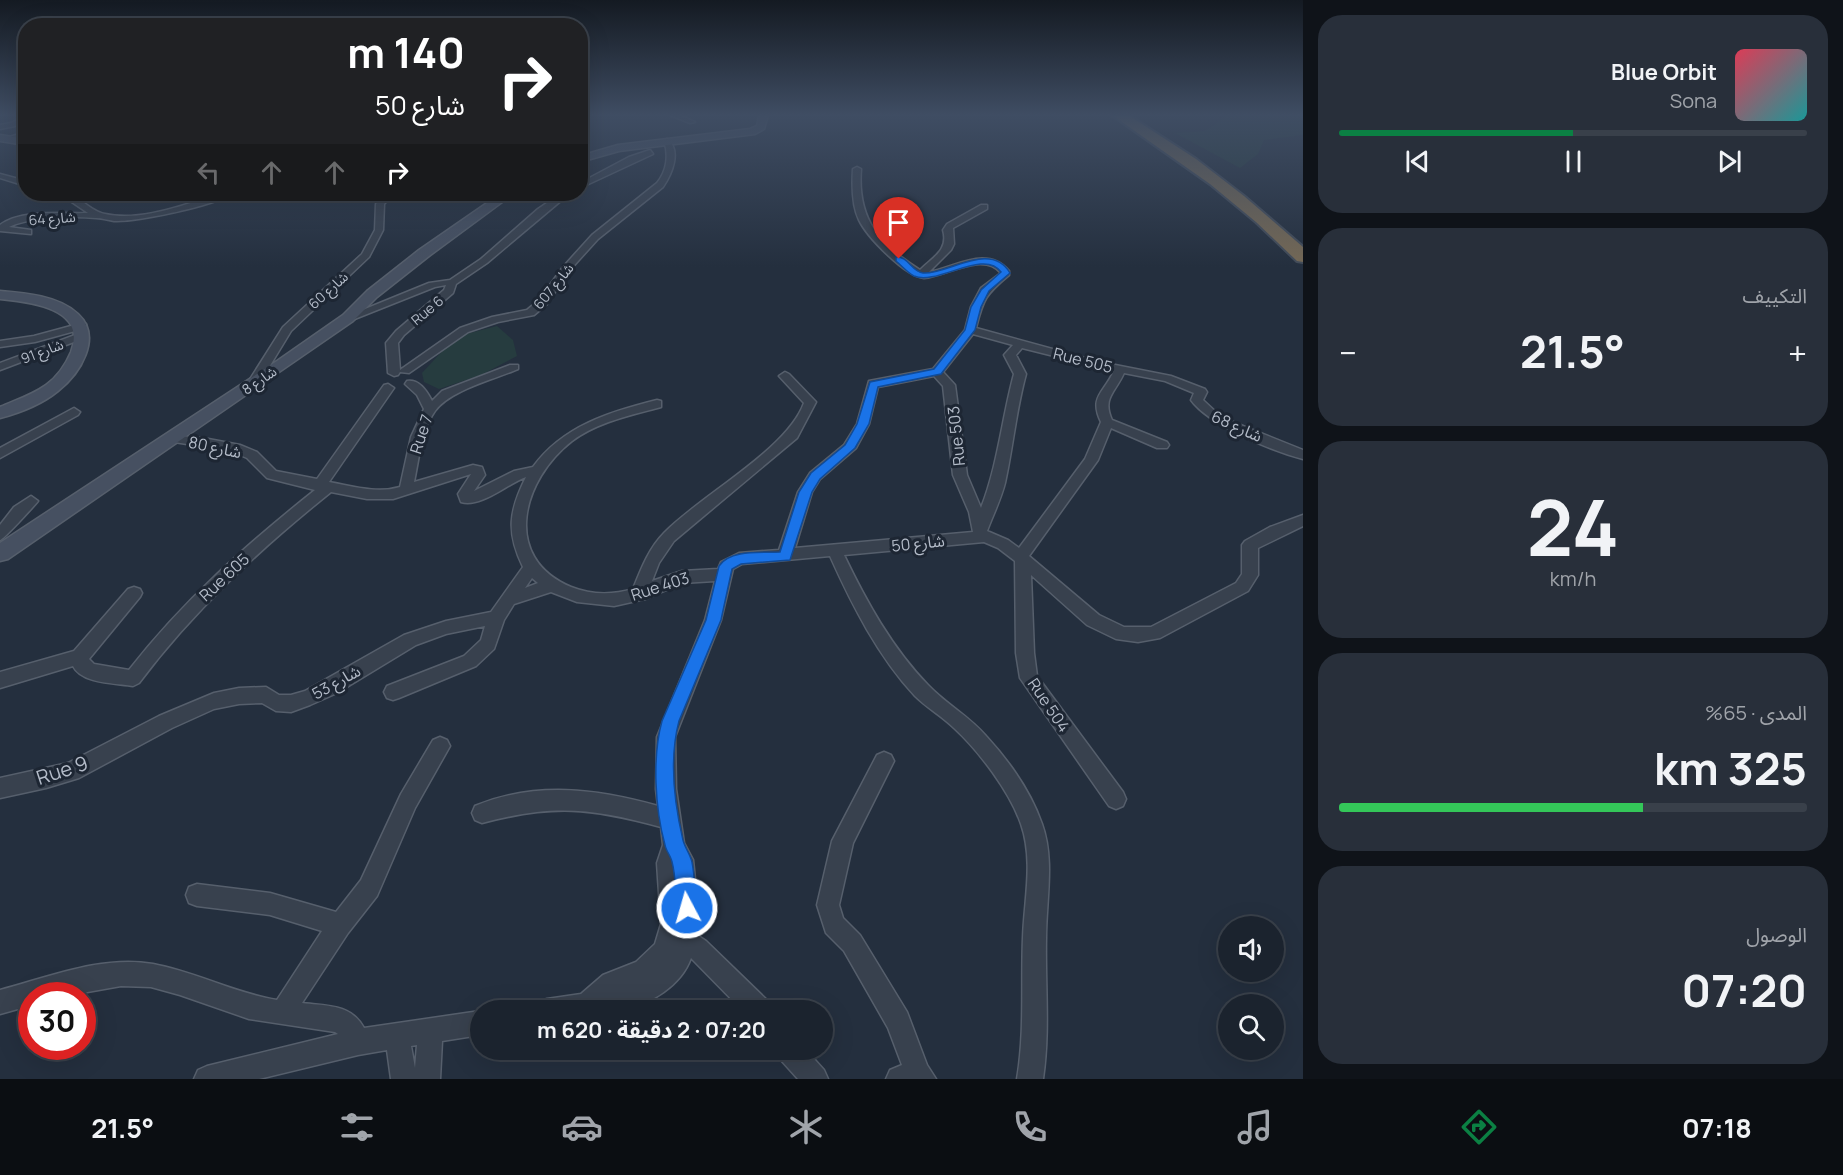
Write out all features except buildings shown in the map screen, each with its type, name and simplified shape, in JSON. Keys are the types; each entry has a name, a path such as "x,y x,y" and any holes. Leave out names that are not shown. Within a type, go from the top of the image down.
{"highway":[{"path":"1193,165 1240,200 1302,256"},
{"path":"1208,165 1273,209"}],"street":[{"path":"588,182 620,165"},
{"name":"شارع 607","path":"400,372 464,330 496,319 525,315 538,307 566,269 595,237 660,185 666,177 661,165"},
{"path":"785,556 805,492 815,476 849,448 854,441 863,424 873,384 938,372 970,330 985,290 1006,273 1002,267 980,262 961,263 933,275 921,275 910,269 867,227 861,216 856,186 857,170"},
{"path":"0,176 18,182"},
{"path":"75,201 97,215 112,217 150,214 200,201"},
{"name":"شارع 60","path":"253,384 287,329 366,255 379,230 380,204 383,201"},
{"name":"شارع 8","path":"0,553 348,318 372,294 424,253 497,201"},
{"path":"452,283 484,261 555,201"},
{"path":"921,275 950,248 951,240 947,230 950,226 984,207"},
{"name":"شارع 64","path":"28,232 1,229 6,224 32,218 97,215"},
{"name":"Rue 6","path":"348,318 432,285 443,282 452,283 449,291 400,333 392,343 400,372"},
{"path":"0,295 48,304 76,318 83,330 80,349 58,383 43,394 0,413"},
{"path":"0,344 83,330"},
{"name":"شارع 91","path":"0,366 83,330"},
{"name":"Rue 505","path":"970,330 1120,370 1112,387 1101,400 1101,409 1107,422 1091,460 1021,558"},
{"path":"1020,343 1010,355 1020,374 1011,407 1011,420 997,486 983,534 1003,544 1021,558 1093,620 1122,634 1154,633 1242,587 1250,575 1250,545 1275,531 1303,520"},
{"path":"430,409 446,394 514,367"},
{"name":"شارع 68","path":"1120,370 1192,386 1201,392 1197,400 1200,408 1208,413 1242,431 1303,455"},
{"path":"388,388 404,388 415,378 414,375 400,372"},
{"name":"Rue 605","path":"80,657 82,666 90,671 133,678 158,643 184,615 323,486 388,388 383,385 383,380 400,372"},
{"name":"Rue 503","path":"938,372 949,385 960,475 983,534"},
{"path":"639,595 651,561 669,537 792,435 810,402 785,376"},
{"name":"Rue 7","path":"406,490 417,437 430,409 422,393 411,384"},
{"path":"422,393 446,394"},
{"path":"538,471 556,449 580,430 610,417 657,404"},
{"path":"0,454 74,412"},
{"path":"1107,422 1162,445"},
{"name":"شارع 80","path":"173,438 232,447 254,457 262,468 272,475 367,494 393,494 473,469 477,470 478,475 465,494 466,499 482,494 520,473 538,471"},
{"name":"Rue 403","path":"538,471 522,499 516,522 517,537 521,553 530,568 549,586 575,596 597,600 639,595 669,581 687,576 723,575"},
{"path":"0,535 19,511 31,501"},
{"name":"شارع 50","path":"723,575 726,566 739,559 835,551 983,534"},
{"path":"835,551 854,592 895,658 919,688 959,720 983,746 1003,772 1032,824 1036,845 1037,883 1034,939 1036,1016 1030,1079"},
{"name":"Rue 504","path":"1021,558 1025,653 1029,678 1116,799"},
{"path":"393,692 470,661 480,653 492,637 496,618 530,568"},
{"path":"619,1000 652,987 678,961 678,937 687,908 682,860 674,845 670,819 664,761 666,737 713,620 720,598 723,575"},
{"path":"508,600 549,586"},
{"path":"0,680 80,657 134,593"},
{"name":"شارع 53","path":"121,745 166,720 216,701 258,694 266,695 274,704 288,704 314,696 400,645 457,624 496,618"},
{"name":"Rue 9","path":"0,788 71,772 121,745"},
{"path":"284,1012 307,972 369,888 408,801 440,746"},
{"path":"884,761 843,841 828,905 834,926 852,943 898,1021 913,1077"},
{"path":"482,813 510,805 574,799 609,804 670,819"},
{"path":"197,895 270,904 340,925"},
{"path":"678,937 698,949 749,1000"},
{"path":"0,1002 91,979 122,974 148,975 207,991 238,1004 341,1020 351,1029 358,1042"},
{"path":"207,1079 358,1042 470,1025"},
{"path":"427,1079 430,1032"},
{"path":"398,1037 404,1079"},
{"path":"798,1060 815,1079"}],"green space":[{"path":"497,326 513,340 517,356 481,375 439,389 424,382 422,373 446,347 462,335"}],"route":[{"path":"687,908 682,860 674,845 666,789 664,761 666,737 713,620 726,566 739,559 785,556 805,492 815,476 849,448 858,434 863,424 873,384 938,372 970,330 976,307 985,290 1006,273 996,264 970,262 961,263 933,275 921,275 916,274 899,259"}]}
